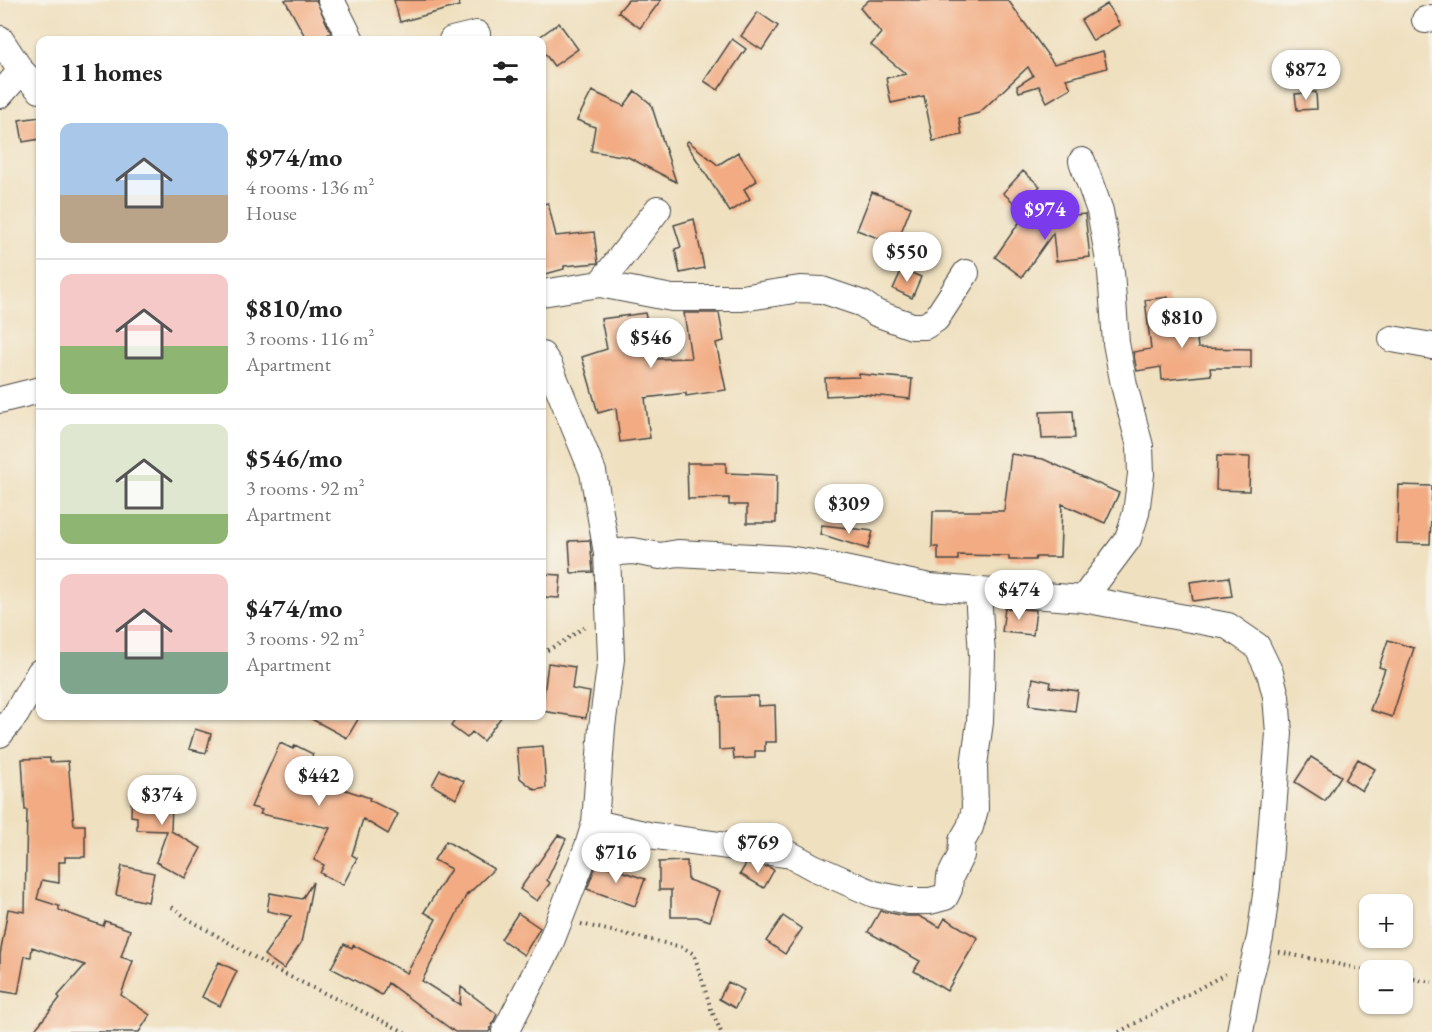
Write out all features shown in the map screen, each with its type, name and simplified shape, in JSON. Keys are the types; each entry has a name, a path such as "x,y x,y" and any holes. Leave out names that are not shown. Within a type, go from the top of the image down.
{"street":[{"path":"331,0 349,36"},
{"path":"0,39 21,71 36,86"},
{"path":"0,95 21,71"},
{"path":"1082,161 1100,211 1111,272 1116,343 1140,446 1141,474 1136,513 1128,539 1083,599"},
{"path":"600,284 658,209"},
{"path":"546,292 600,284 672,298 742,298 800,289 822,290 863,304 876,313 912,326 925,326 936,319 966,273"},
{"path":"1392,339 1432,346"},
{"path":"505,1032 548,949 595,823 602,727 611,659 607,553 593,472 546,361"},
{"path":"0,400 36,391"},
{"path":"607,553 633,551 660,555 678,553 787,559 930,587 1083,599 1228,626 1257,646 1270,673 1276,696 1279,734 1267,887 1240,1032"},
{"path":"595,823 648,835 791,855 864,890 885,897 909,901 930,901 945,897 949,890 950,877 961,855 962,841 970,827 975,809 974,765 980,723 982,655 978,592"},
{"path":"0,734 16,714 36,679"}],"path":[{"path":"546,651 586,626 608,603"},
{"path":"172,907 188,919 276,970 405,1032"},
{"path":"559,919 682,947 694,954 711,1010 721,1032"},
{"path":"1119,1032 1256,952 1298,957 1359,969"},
{"path":"1413,979 1432,982"}],"building":[{"path":"285,0 316,0 331,33 325,36 305,36"},
{"path":"394,0 458,0 459,6 400,22"},
{"path":"628,0 661,0 640,28 618,12"},
{"path":"869,0 1008,0 1054,64 1103,51 1107,68 1066,79 1071,88 1047,102 1039,86 1019,92 1017,86 1033,76 1028,67 979,113 959,118 962,135 933,141 924,96 891,103 886,78 906,74 871,45 881,33 860,8"},
{"path":"1107,4 1120,25 1093,41 1081,20"},
{"path":"758,12 778,26 762,50 741,36"},
{"path":"559,23 578,49 554,66 546,55 546,36 541,36"},
{"path":"732,39 746,49 718,90 704,81"},
{"path":"592,91 624,106 635,91 651,104 676,182 628,157 591,151 595,127 577,120"},
{"path":"1316,92 1317,109 1297,110 1295,94"},
{"path":"36,118 36,140 23,142 19,120"},
{"path":"688,141 718,165 738,152 757,181 744,189 750,199 730,212 686,143"},
{"path":"1023,171 1040,186 1020,208 1003,193"},
{"path":"872,192 911,207 896,245 857,230"},
{"path":"546,203 548,203 556,236 594,232 598,263 564,266 564,269 546,274"},
{"path":"1085,214 1090,257 1056,261 1053,233 1022,277 995,257 1021,220"},
{"path":"694,219 704,268 680,273 675,249 681,247 674,225"},
{"path":"902,269 921,277 912,298 893,289"},
{"path":"1168,297 1172,333 1196,331 1198,348 1251,349 1251,368 1210,368 1211,375 1162,380 1161,367 1137,371 1133,352 1151,349 1145,300"},
{"path":"645,313 655,359 691,358 684,313 719,313 724,341 716,343 726,390 686,396 686,393 645,398 650,438 620,442 616,408 598,413 582,357 607,349 601,319"},
{"path":"859,374 912,379 910,399 860,394 826,396 825,378 859,377"},
{"path":"1073,411 1075,438 1042,439 1040,412"},
{"path":"1011,454 1043,459 1119,493 1105,523 1062,504 1060,557 1009,560 1009,556 958,555 958,560 938,560 938,547 932,547 933,511 1004,511"},
{"path":"1217,456 1250,457 1249,491 1216,490"},
{"path":"687,463 726,463 726,473 777,475 776,523 747,523 747,505 729,505 729,498 688,499"},
{"path":"1399,485 1432,486 1430,544 1397,543"},
{"path":"822,525 873,531 868,549 820,534"},
{"path":"590,540 593,572 571,573 569,541"},
{"path":"546,574 561,575 559,598 546,597"},
{"path":"1229,577 1232,596 1193,601 1190,582"},
{"path":"1005,608 1036,610 1033,635 1002,632"},
{"path":"1388,640 1414,648 1392,717 1370,710 1385,669 1379,667"},
{"path":"548,663 575,667 572,689 590,692 586,718 546,712"},
{"path":"1033,678 1051,682 1050,687 1078,691 1075,711 1029,705"},
{"path":"758,696 758,706 775,705 776,742 765,742 765,751 755,751 755,758 734,759 733,749 719,750 718,697"},
{"path":"313,720 358,720 347,738"},
{"path":"455,720 499,720 483,741 472,732 467,738 451,726"},
{"path":"195,729 211,734 206,753 189,749"},
{"path":"280,743 293,749 295,745 313,754 308,765 336,771 334,786 370,798 369,800 398,814 388,834 363,819 352,855 357,858 343,885 320,873 324,865 314,860 330,828 260,814 262,810 251,807"},
{"path":"543,746 546,788 535,790 520,778 517,748"},
{"path":"1311,757 1341,776 1325,801 1295,782"},
{"path":"50,758 50,762 68,761 74,825 85,825 85,857 65,857 65,862 59,862 59,883 42,880 37,899 59,906 59,910 103,926 105,921 130,930 121,957 133,961 121,995 150,1015 139,1032 33,1032 60,998 58,996 85,965 32,947 31,957 25,956 18,994 0,991 0,955 8,909 25,912 27,810 25,810 22,759"},
{"path":"1358,759 1375,769 1362,791 1345,780"},
{"path":"440,770 464,781 456,799 432,785"},
{"path":"141,780 161,780 161,790 170,790 171,831 201,848 185,878 156,862 167,831 137,830 137,817 131,816 132,787 140,787"},
{"path":"558,835 566,839 547,880 550,883 537,901 520,889"},
{"path":"446,841 494,869 468,894 468,892 422,981 460,1005 461,987 497,1014 489,1032 455,1032 388,983 382,995 331,968 344,944 352,948 353,945 407,973 436,919 424,912 451,869 434,860"},
{"path":"687,861 688,880 720,891 710,921 697,917 671,917 671,890 659,890 659,862"},
{"path":"597,863 645,879 635,906 587,889"},
{"path":"746,864 769,867 774,870 764,888 740,874"},
{"path":"122,866 154,873 148,902 116,895"},
{"path":"313,882 301,943 284,969 264,955 291,916 267,911 270,893 302,899"},
{"path":"880,911 919,916 940,927 945,918 978,938 947,991 914,971 920,961 868,932"},
{"path":"518,913 540,928 524,955 501,939"},
{"path":"783,916 802,929 785,954 766,941"},
{"path":"219,962 237,971 220,1006 202,997"},
{"path":"728,982 744,990 735,1008 719,999"}]}
